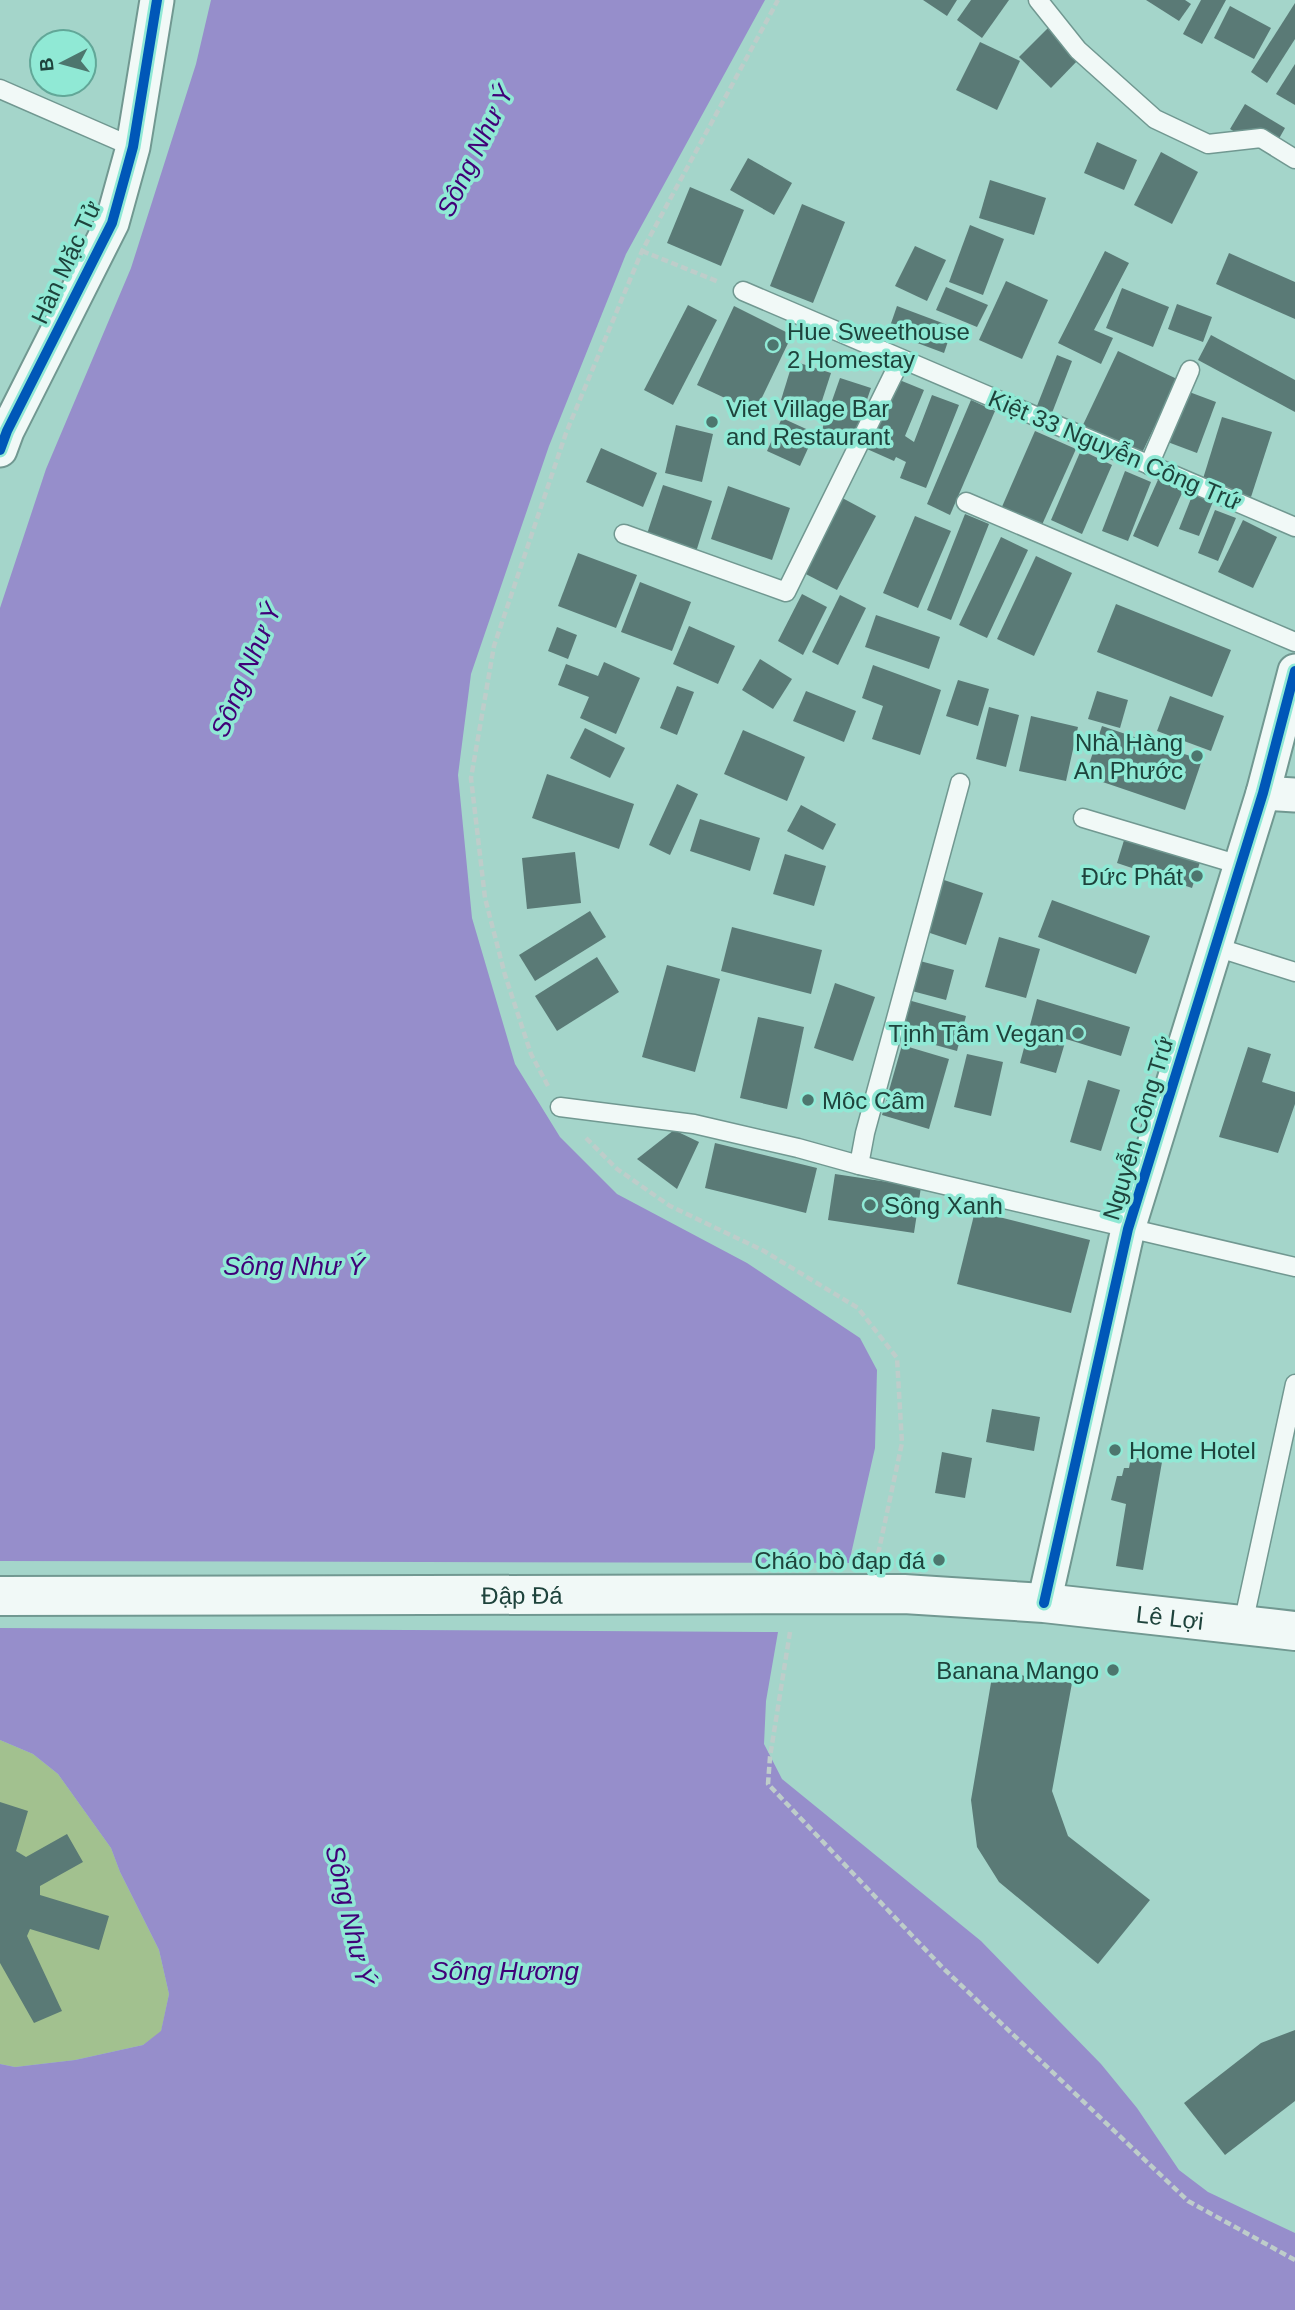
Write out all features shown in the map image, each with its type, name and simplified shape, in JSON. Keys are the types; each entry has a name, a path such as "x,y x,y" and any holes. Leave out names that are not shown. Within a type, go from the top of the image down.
{"main road":[{"name":"Đập Đá","path":"0,1596 870,1594 1044,1603"},
{"name":"Lê Lợi","path":"1044,1603 1295,1632"}],"street":[{"name":"Hàn Mặc Tử","path":"1,443 113,223 133,147 157,0"},
{"name":"Nguyễn Công Trứ","path":"1044,1603 1128,1229 1240,865 1279,794 1295,671"}],"lane":[{"path":"1038,0 1077,50 1155,120 1208,144 1261,138 1295,159"},
{"path":"0,89 133,147"},
{"name":"Kiệt 33 Nguyễn Công Trứ","path":"743,291 1295,527"},
{"path":"624,534 786,592 901,359"},
{"path":"1149,465 1190,370"},
{"path":"966,502 1295,642"},
{"path":"859,1165 865,1133 960,783"},
{"path":"1083,818 1240,865"},
{"path":"1216,947 1295,972"},
{"path":"560,1107 694,1124 1295,1267"},
{"path":"1243,1624 1295,1384"}],"path":[{"path":"778,0 642,251 566,433 494,646 471,778 485,898 505,975 531,1054 560,1107 617,1169 670,1206 764,1251 859,1308 897,1358 902,1443 870,1594"},
{"path":"642,251 743,291"},
{"path":"796,1594 768,1784 951,1976 1188,2201 1295,2260"}],"green space":[{"path":"0,1740 33,1754 58,1774 111,1848 159,1950 169,1994 161,2032 143,2045 75,2060 15,2067 0,2064"}],"water":[{"name":"Sông Như Ý","path":"211,0 765,0 626,254 549,446 471,674 458,775 472,918 515,1064 560,1137 617,1194 747,1263 860,1338 877,1370 875,1448 849,1563 0,1561 0,608 46,469 131,268 196,64"},
{"name":"Sông Hương","path":"0,1628 778,1632 766,1701 764,1744 782,1779 981,1941 1101,2064 1137,2108 1179,2170 1208,2192 1295,2233 1295,2310 0,2310 0,2064 15,2067 75,2060 143,2045 161,2031 169,1994 159,1950 111,1848 58,1774 33,1754 0,1740"}],"building":[{"path":"923,0 957,0 947,16"},
{"path":"971,0 1009,0 982,38 957,20"},
{"path":"1146,0 1185,0 1191,4 1179,21"},
{"path":"1201,0 1226,0 1202,44 1183,34"},
{"path":"1295,3 1295,39 1267,83 1251,72"},
{"path":"1230,6 1271,28 1254,59 1214,38"},
{"path":"1049,27 1080,58 1051,88 1019,57"},
{"path":"980,42 1020,61 997,110 956,90"},
{"path":"1295,64 1295,105 1276,94"},
{"path":"1245,104 1285,128 1271,153 1230,129"},
{"path":"1097,142 1137,160 1124,190 1084,173"},
{"path":"1161,152 1198,172 1172,224 1134,205"},
{"path":"748,158 792,183 774,215 730,190"},
{"path":"990,180 1046,198 1034,235 979,218"},
{"path":"690,187 744,210 721,266 667,243"},
{"path":"802,204 845,222 813,303 770,286"},
{"path":"970,225 1004,239 983,295 949,282"},
{"path":"915,246 946,260 927,301 895,286"},
{"path":"1105,251 1129,263 1094,330 1113,338 1101,364 1058,343"},
{"path":"1229,253 1295,282 1295,319 1216,284"},
{"path":"1006,281 1048,300 1022,359 979,340"},
{"path":"946,287 988,305 977,327 936,310"},
{"path":"1122,288 1169,307 1153,347 1106,328"},
{"path":"1177,304 1212,317 1203,342 1168,329"},
{"path":"688,305 717,320 673,405 644,390"},
{"path":"734,306 792,335 755,412 697,385"},
{"path":"897,306 953,327 944,353 888,332"},
{"path":"1211,335 1295,380 1295,412 1198,360"},
{"path":"1118,351 1177,379 1141,455 1082,427"},
{"path":"1057,355 1072,361 1052,413 1037,406"},
{"path":"793,361 831,373 818,413 781,400"},
{"path":"840,378 871,388 851,446 820,435"},
{"path":"897,379 924,390 905,436 914,442 932,395 959,405 926,488 900,478 906,462 896,457 894,461 867,449"},
{"path":"1184,390 1216,402 1197,453 1165,441"},
{"path":"971,400 995,411 950,515 927,504"},
{"path":"1222,417 1272,432 1251,497 1202,482"},
{"path":"782,418 815,433 800,466 767,451"},
{"path":"676,425 713,434 702,482 665,473"},
{"path":"1035,431 1076,449 1041,527 1001,509"},
{"path":"601,448 657,473 643,507 586,482"},
{"path":"1081,450 1112,465 1082,534 1051,520"},
{"path":"1125,471 1151,482 1128,541 1102,531"},
{"path":"1161,473 1186,484 1158,547 1133,536"},
{"path":"663,485 712,501 696,552 646,537"},
{"path":"728,486 790,508 772,560 711,539"},
{"path":"1194,491 1214,499 1199,536 1179,529"},
{"path":"833,493 876,516 837,590 794,568"},
{"path":"1215,510 1236,518 1218,561 1198,553"},
{"path":"965,514 989,524 951,620 927,610"},
{"path":"915,516 951,531 918,608 883,593"},
{"path":"1243,520 1277,537 1253,588 1218,572"},
{"path":"1001,537 1028,550 987,638 959,625"},
{"path":"578,553 637,575 616,628 558,606"},
{"path":"1036,556 1072,573 1034,656 997,639"},
{"path":"640,582 691,602 672,651 621,632"},
{"path":"802,594 827,607 803,655 778,641"},
{"path":"840,595 866,608 838,665 812,652"},
{"path":"1116,604 1231,650 1212,697 1097,652"},
{"path":"876,615 940,637 929,669 865,647"},
{"path":"689,626 735,646 718,684 673,664"},
{"path":"557,627 577,635 568,659 548,651"},
{"path":"760,659 792,679 773,709 742,690"},
{"path":"604,662 640,678 616,734 580,718 589,697 558,685 566,664 598,676"},
{"path":"873,665 941,690 920,755 872,739 883,706 862,698"},
{"path":"958,680 989,689 978,726 946,716"},
{"path":"677,686 694,692 677,735 660,728"},
{"path":"806,691 856,711 844,742 793,721"},
{"path":"1097,691 1128,700 1120,728 1088,719"},
{"path":"1170,696 1224,716 1211,751 1157,731"},
{"path":"989,707 1019,715 1006,767 976,759"},
{"path":"1031,716 1078,727 1066,781 1019,771"},
{"path":"1102,726 1202,760 1185,810 1085,776"},
{"path":"585,728 625,748 610,778 570,758"},
{"path":"743,730 805,757 787,801 724,774"},
{"path":"547,774 634,804 619,849 532,818"},
{"path":"677,784 698,794 670,855 649,845"},
{"path":"801,805 836,824 823,850 787,831"},
{"path":"700,819 760,838 750,871 690,851"},
{"path":"1125,837 1200,862 1192,888 1117,863"},
{"path":"575,852 581,903 527,909 522,858"},
{"path":"785,854 826,866 814,906 773,894"},
{"path":"938,878 983,893 966,945 921,930"},
{"path":"1052,900 1150,936 1136,974 1038,937"},
{"path":"590,911 606,937 535,981 519,955"},
{"path":"732,927 822,950 811,994 721,971"},
{"path":"999,937 1040,949 1026,998 985,987"},
{"path":"597,957 619,992 557,1031 535,996"},
{"path":"920,961 954,970 946,1000 912,991"},
{"path":"667,965 720,979 695,1072 642,1057"},
{"path":"835,983 875,997 853,1061 814,1048"},
{"name":"Tịnh Tâm Vegan","path":"1037,999 1130,1027 1121,1056 1066,1039 1056,1073 1020,1063"},
{"path":"908,1000 966,1016 957,1051 899,1035"},
{"path":"758,1017 804,1027 787,1109 740,1098"},
{"path":"902,1045 949,1059 929,1129 882,1115"},
{"path":"1248,1047 1271,1054 1262,1082 1295,1092 1295,1104 1278,1153 1219,1137"},
{"path":"967,1054 1003,1062 991,1116 954,1107"},
{"path":"1088,1080 1120,1090 1101,1151 1070,1142"},
{"path":"674,1130 699,1142 677,1189 637,1159"},
{"path":"715,1143 817,1168 806,1213 705,1188"},
{"path":"835,1174 921,1187 914,1233 828,1220"},
{"path":"975,1211 1090,1240 1071,1313 957,1284"},
{"path":"992,1409 1040,1417 1034,1451 986,1442"},
{"path":"942,1452 972,1458 965,1498 935,1493"},
{"path":"1131,1457 1162,1462 1143,1570 1116,1566 1126,1504 1111,1500 1117,1476 1122,1476 1124,1468 1129,1468"},
{"path":"993,1671 1072,1683 1052,1791 1068,1836 1150,1900 1098,1964 999,1882 977,1847 971,1800"},
{"path":"0,1802 28,1811 16,1851 26,1857 67,1834 83,1862 40,1886 40,1895 109,1916 99,1950 30,1929 27,1936 62,2011 34,2023 0,1963"},
{"path":"1295,2030 1295,2101 1225,2155 1184,2103 1261,2043"}],"cycle path":[{"path":"0,450 7,431 112,223 133,147 157,0"},
{"path":"1044,1603 1128,1229 1263,793 1295,671"}],"place":[{"name":"Hue Sweethouse 2 Homestay","path":"773,345"},
{"name":"Viet Village Bar and Restaurant","path":"712,422"},
{"name":"Nhà Hàng An Phước","path":"1197,756"},
{"name":"Đức Phát","path":"1197,876"},
{"name":"Tịnh Tâm Vegan","path":"1078,1033"},
{"name":"Môc Câm","path":"808,1100"},
{"name":"Sông Xanh","path":"870,1205"},
{"name":"Home Hotel","path":"1115,1450"},
{"name":"Cháo bò đạp đá","path":"939,1560"},
{"name":"Banana Mango","path":"1113,1670"}]}
